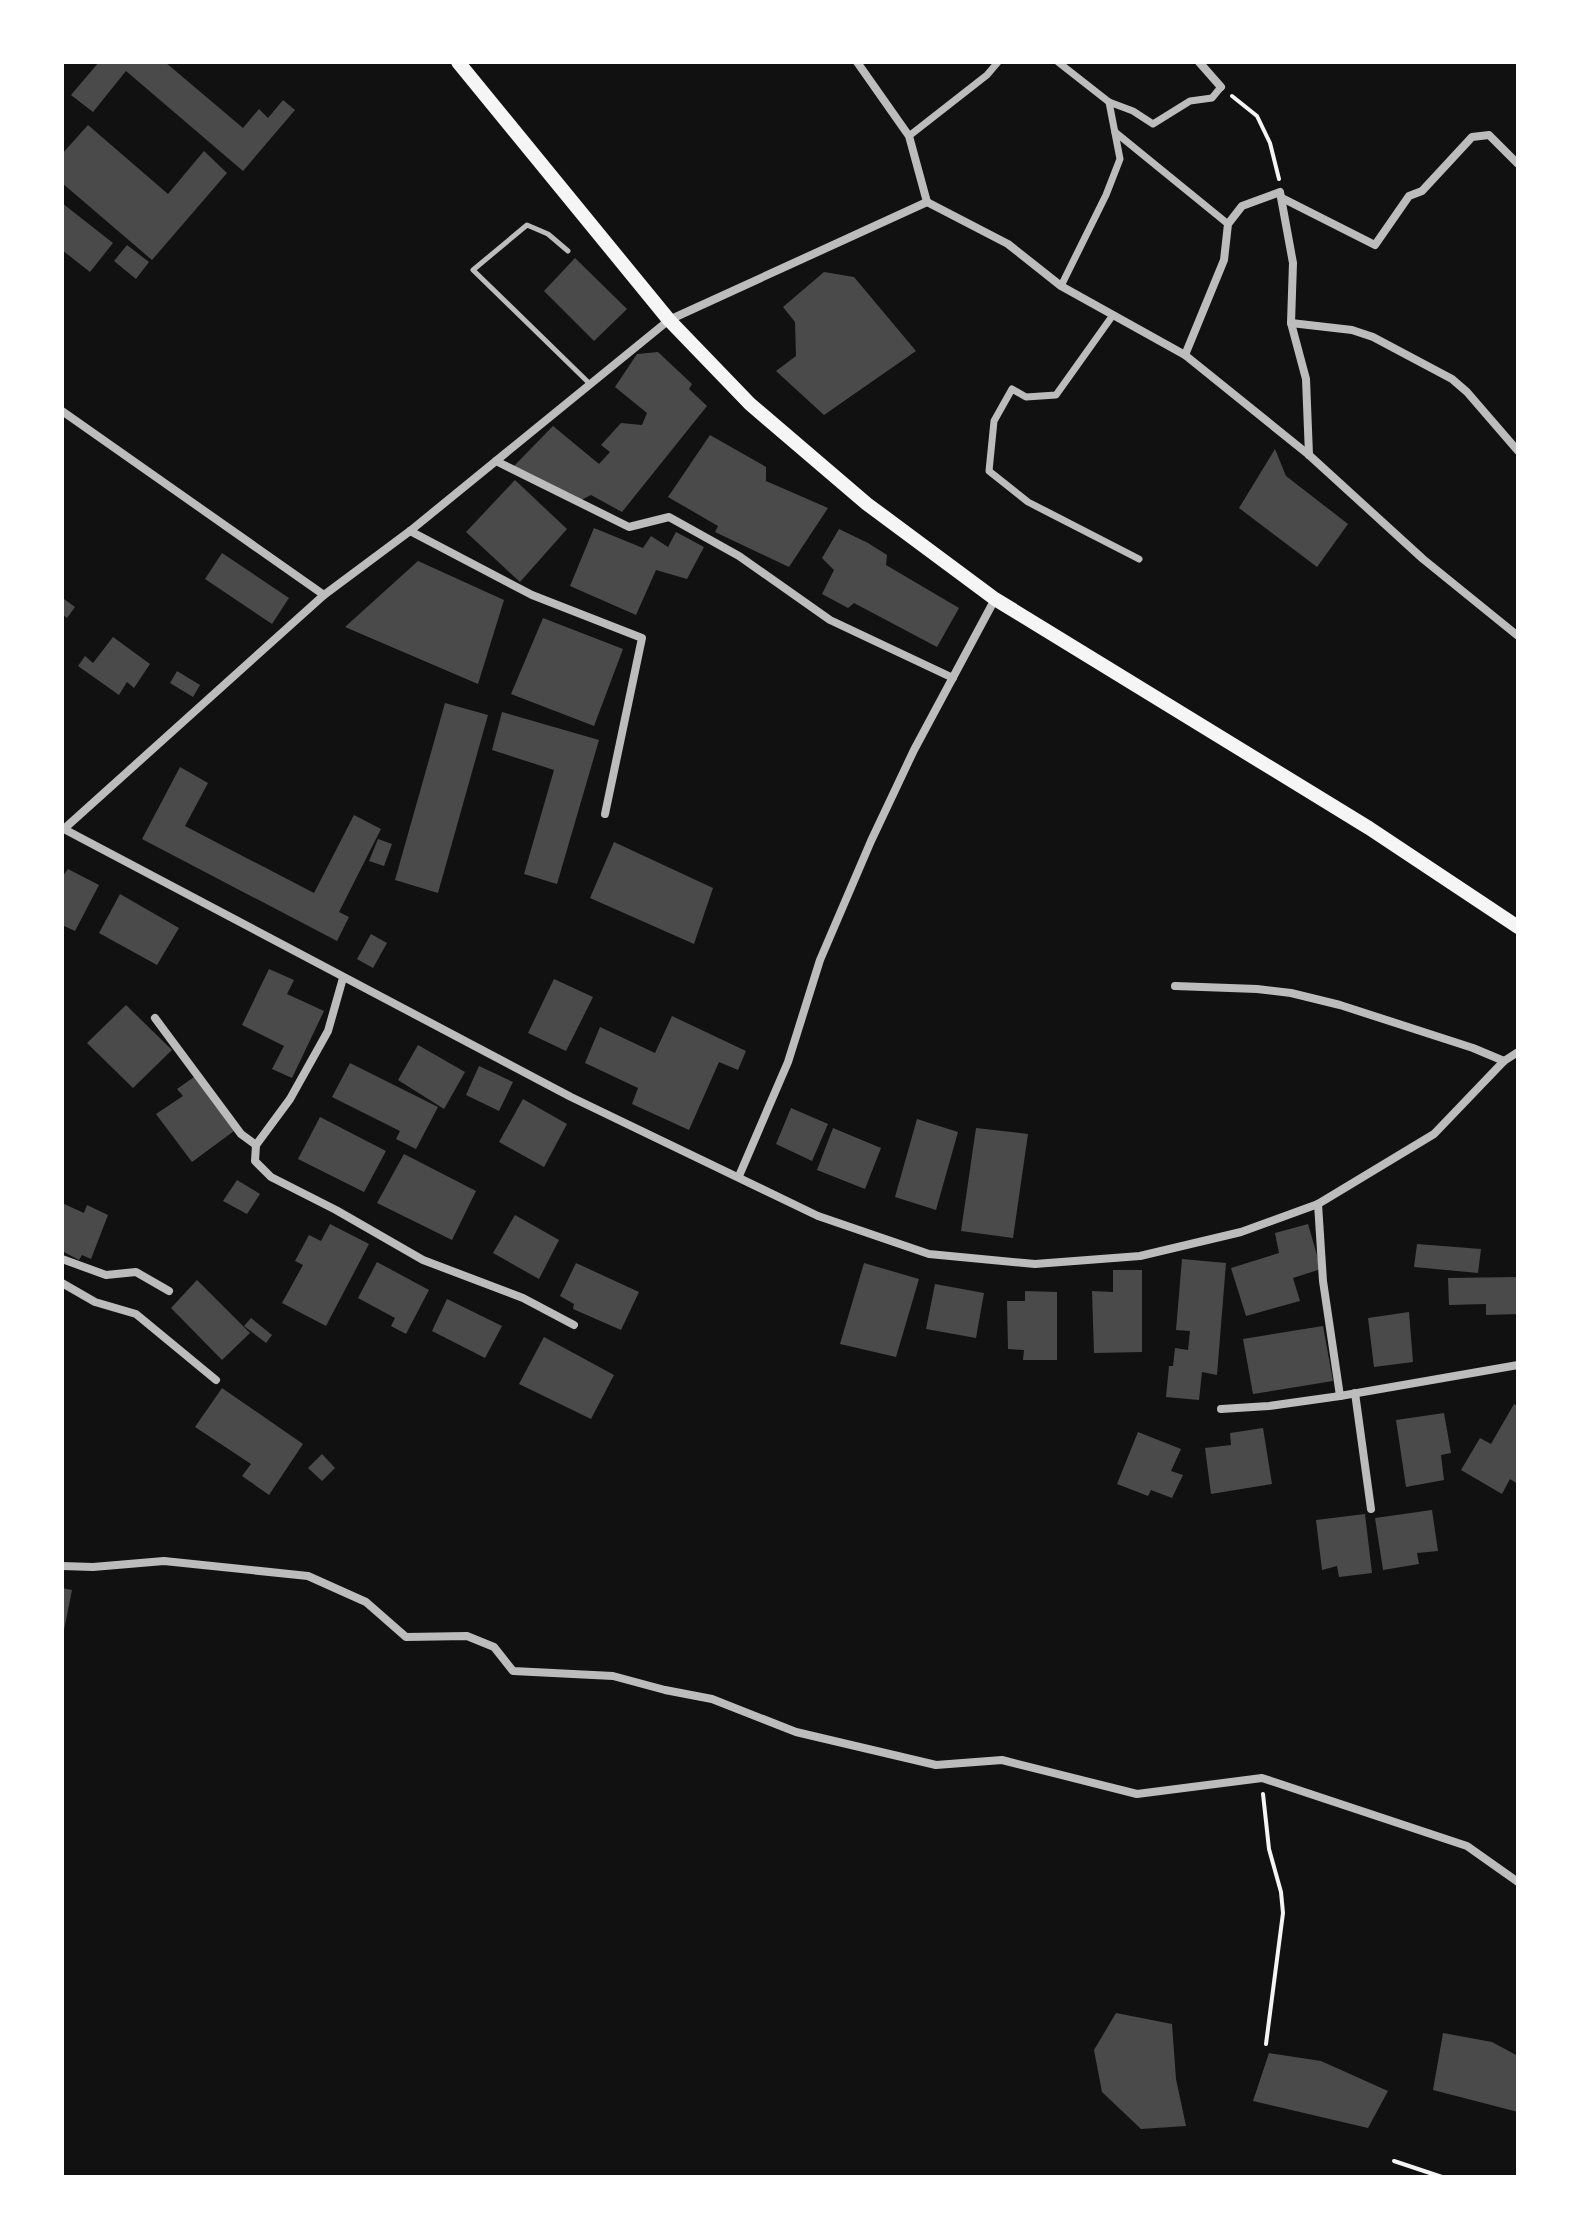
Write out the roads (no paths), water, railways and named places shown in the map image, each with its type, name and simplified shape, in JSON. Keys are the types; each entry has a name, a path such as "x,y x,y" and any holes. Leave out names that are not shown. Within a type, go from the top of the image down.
{"main road":[{"path":"458,62 669,320 762,414 867,504 995,599 1369,828 1518,927"}],"street":[{"path":"857,62 909,136 927,202 1008,244 1061,286 1185,355 1309,455 1423,559 1518,636"},
{"path":"909,136 987,75 998,62"},
{"path":"1058,62 1109,102 1133,111 1153,124 1190,101 1212,98 1221,87 1199,62"},
{"path":"1061,286 1078,256 1120,159 1109,102"},
{"path":"1113,131 1228,224"},
{"path":"1185,355 1224,260 1228,224 1242,206 1281,195 1375,245 1409,196 1422,191 1472,137 1489,135 1518,164"},
{"path":"1281,195 1293,263 1291,323 1306,379 1309,455"},
{"path":"927,202 669,320 410,531 324,595 64,828 571,1097 818,1216 929,1254 1035,1264 1140,1256 1241,1232 1318,1204 1434,1134 1504,1061 1518,1052"},
{"path":"1113,315 1056,395 1026,397 1012,389 994,421 989,471 1028,502 1139,559"},
{"path":"1291,323 1352,330 1373,337 1452,379 1518,451"},
{"path":"62,411 324,595"},
{"path":"496,461 629,527 669,517 739,556 830,620 953,678"},
{"path":"410,531 532,595 642,638 605,814"},
{"path":"739,1176 788,1062 820,960 914,750 995,599"},
{"path":"343,978 328,1031 290,1099 256,1145 255,1161 271,1177 423,1260 523,1298 574,1325"},
{"path":"1175,986 1291,993 1340,1005 1504,1061"},
{"path":"155,1018 241,1134 256,1145"},
{"path":"1318,1204 1323,1281 1340,1396"},
{"path":"62,1259 106,1275 136,1272 169,1291"},
{"path":"62,1283 95,1302 136,1314 216,1380"},
{"path":"1221,1409 1340,1396 1518,1365"},
{"path":"1355,1393 1371,1509"},
{"path":"62,1566 93,1567 164,1561 308,1576 366,1602 406,1637 467,1636 494,1647 513,1671 613,1676 712,1699 796,1732 936,1765 1002,1760 1137,1794 1262,1778 1467,1846 1518,1882"}],"lane":[{"path":"568,251 548,234 527,225 473,270 590,384"}]}
